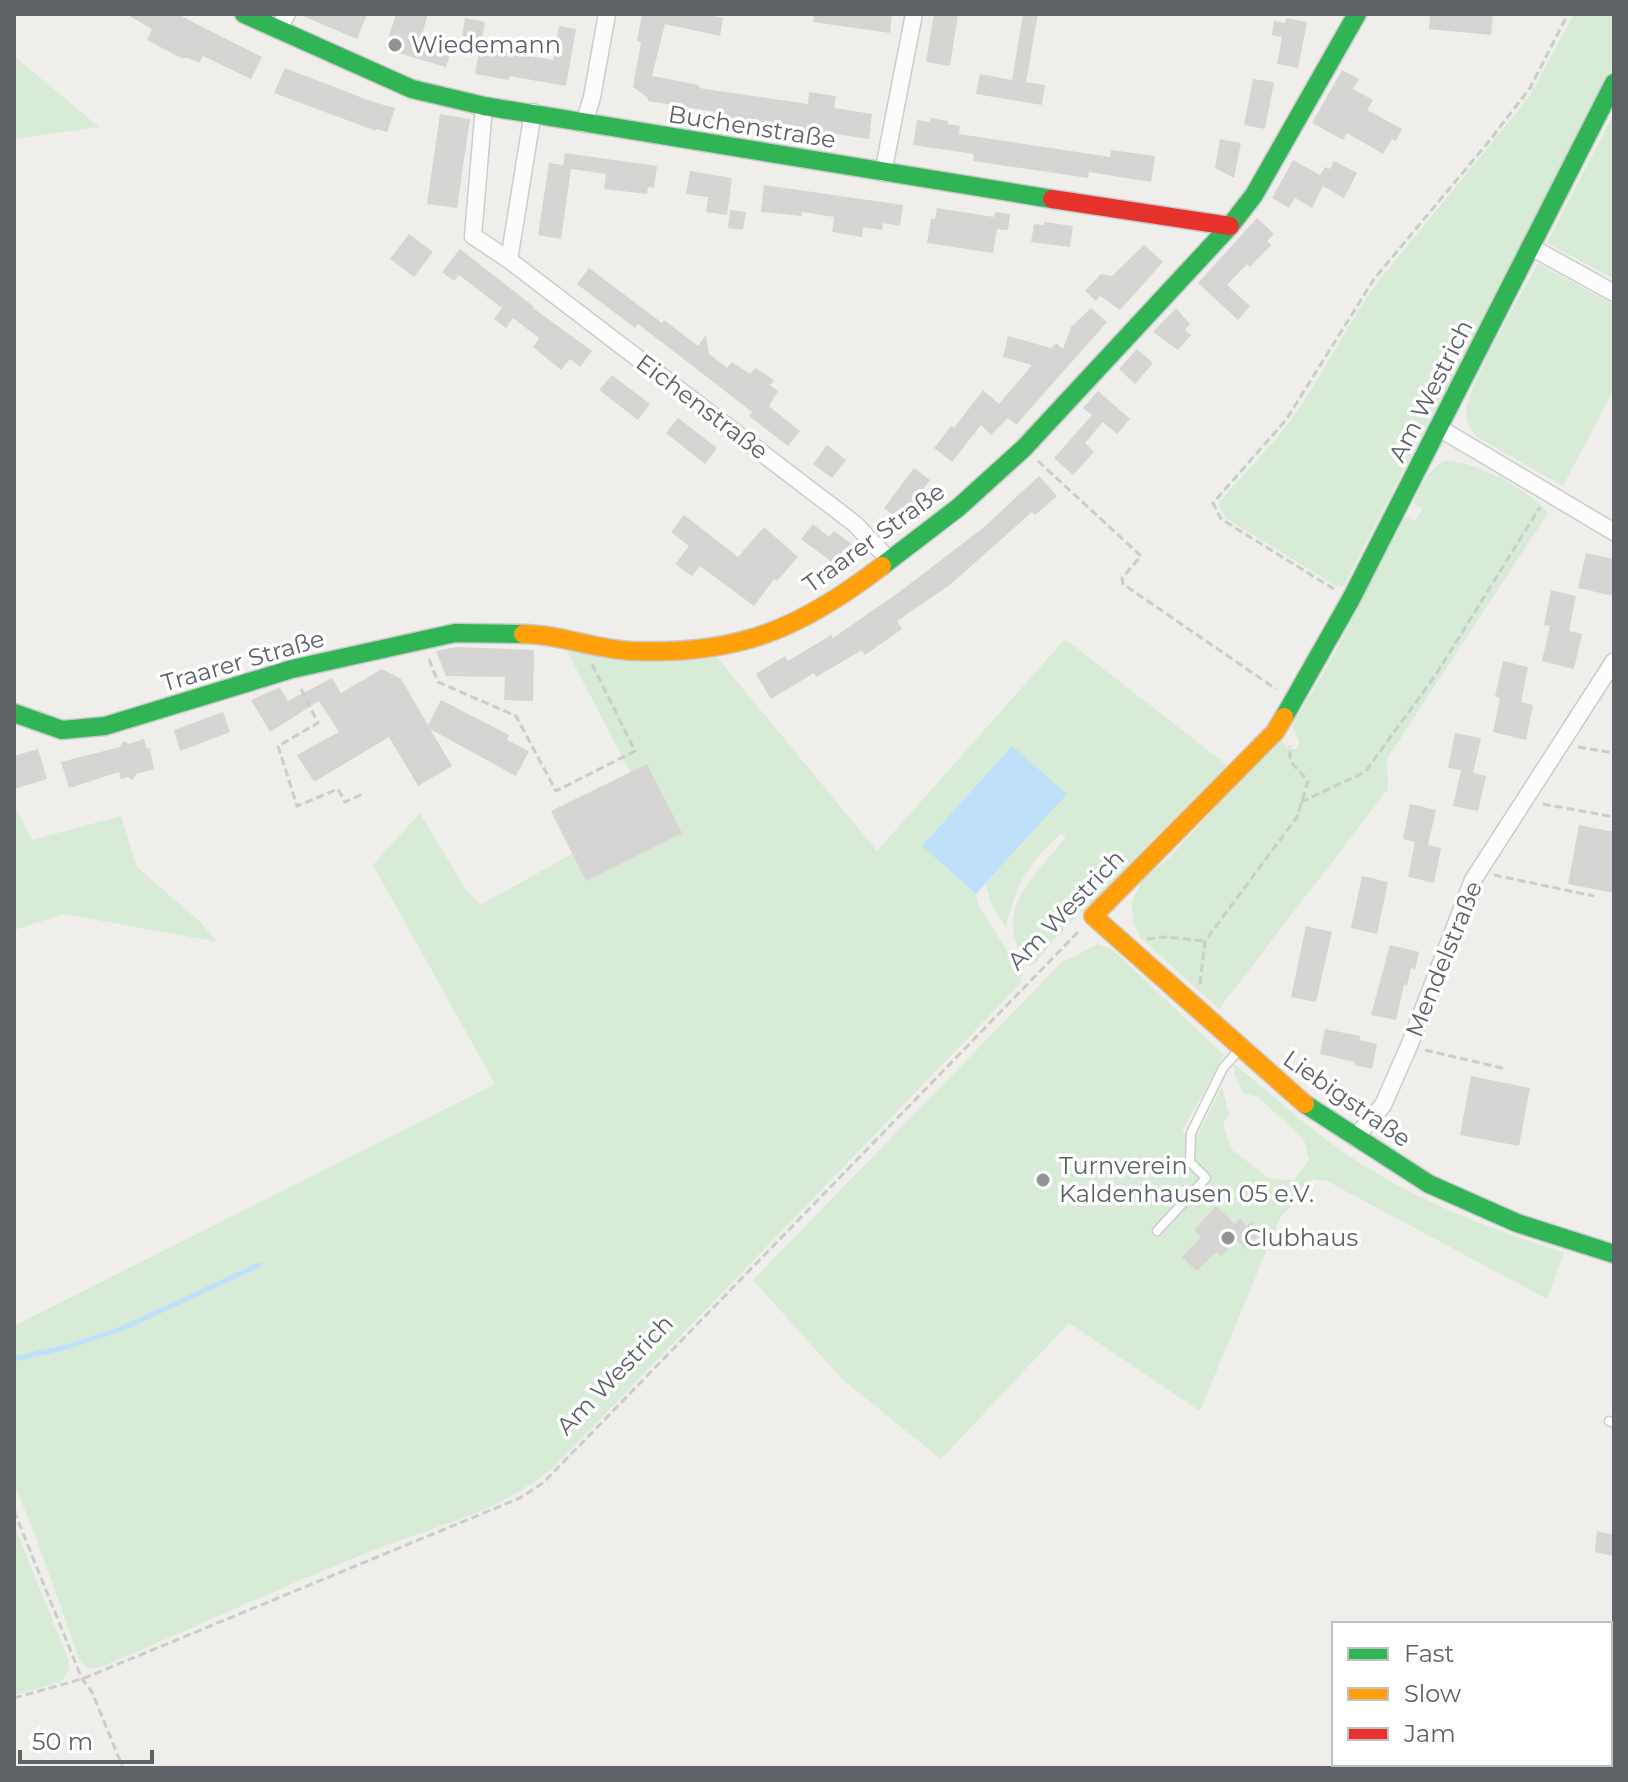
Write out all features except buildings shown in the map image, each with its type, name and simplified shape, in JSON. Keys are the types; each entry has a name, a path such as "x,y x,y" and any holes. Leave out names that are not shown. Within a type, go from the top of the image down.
{"street":[{"name":"Buchenstraße","path":"244,14 282,22 412,89 484,106 883,173 1230,226"},
{"path":"584,124 607,14"},
{"path":"883,173 914,14"},
{"name":"Traarer Straße","path":"14,713 62,730 105,726 292,669 455,633 532,634 631,651 718,648 767,635 804,618 847,593 890,561 959,507 1024,448 1230,226 1254,195 1357,14"},
{"name":"Am Westrich","path":"1093,916 1275,732 1351,599 1614,83"},
{"name":"Eichenstraße","path":"484,106 473,236 509,260 855,524 890,561"},
{"path":"509,260 533,112"},
{"path":"1531,247 1614,293"},
{"path":"1439,428 1614,532"},
{"name":"Mendelstraße","path":"1355,1138 1383,1105 1478,872 1614,661"},
{"name":"Liebigstraße","path":"1093,916 1293,1096 1355,1138 1429,1184 1517,1223 1614,1254"}],"lane":[{"path":"1157,1231 1206,1178 1190,1162 1191,1133 1223,1068 1240,1048"}],"path":[{"path":"1351,599 1221,519 1213,503 1286,420 1374,279 1530,88 1568,14"},
{"path":"1024,448 1141,556 1122,578 1123,584 1292,700"},
{"path":"1301,802 1365,772 1435,676 1549,494"},
{"path":"421,639 438,682 516,716 556,791 635,751 592,664 597,645"},
{"path":"292,669 318,723 278,746 297,806 338,789 345,802 365,793"},
{"path":"1197,1009 1205,941 1297,817 1308,781 1290,761 1292,741 1289,732 1279,724"},
{"path":"1560,744 1614,753"},
{"path":"1524,800 1614,817"},
{"path":"1478,872 1594,896"},
{"name":"Am Westrich","path":"14,1698 82,1679 520,1498 543,1483 1093,916"},
{"path":"1124,943 1166,937 1205,941"},
{"path":"1409,1046 1506,1069"},
{"path":"14,1511 82,1679 92,1692 123,1768"}],"green space":[{"path":"1574,14 1614,14 1614,66 1344,585 1336,586 1226,518 1219,502 1297,412 1377,283 1530,95"},
{"path":"14,56 99,127 14,139"},
{"path":"1614,113 1614,279 1547,243"},
{"path":"1538,263 1614,305 1614,389 1563,486 1477,437 1466,415 1484,363"},
{"path":"1444,461 1471,466 1501,478 1528,495 1548,513 1387,759 1388,789 1219,1009 1140,937 1133,922 1132,902 1142,880 1170,857 1273,744 1280,739 1290,749 1297,749 1299,741 1292,725 1329,664 1405,517 1415,521 1423,509 1413,503 1422,485 1433,469"},
{"path":"1065,639 1227,765 1053,941 1034,965 1027,965 1017,945 1013,927 1015,911 1030,881 1066,837 1060,834 1024,876 1006,928 991,904 986,884 1066,794 922,846 976,894 978,904 1022,975 1020,984 554,1467 534,1483 489,1507 371,1551 106,1665 92,1668 83,1664 14,1484 14,1326 495,1084 373,865 420,813 465,888 480,905 574,853 645,801 565,647 716,656 877,851"},
{"path":"14,805 32,840 121,816 137,867 199,921 218,942 64,914 14,930"},
{"name":"Turnverein Kaldenhausen 05 e.V.","path":"1098,944 1113,950 1224,1055 1182,1131 1194,1142 1222,1087 1229,1114 1223,1124 1231,1149 1270,1179 1294,1180 1309,1160 1304,1139 1258,1097 1243,1093 1234,1064 1331,1143 1396,1185 1479,1223 1564,1253 1547,1299 1327,1181 1313,1179 1280,1218 1200,1411 1069,1323 941,1459 843,1380 753,1280 1061,963"},
{"path":"14,1525 69,1661 69,1669 61,1682 14,1695"}],"water":[{"path":"1012,746 1067,794 976,894 922,846"}],"waterway":[{"path":"14,1359 70,1346 121,1329 259,1265"}],"traffic: fast":[{"path":"244,14 412,89 484,106 1052,199"},
{"path":"882,566 959,507 1024,448 1230,226 1254,195 1357,14"},
{"path":"1284,717 1351,599 1614,83"},
{"path":"14,713 62,730 105,726 292,669 455,633 523,634"},
{"path":"1305,1104 1429,1184 1517,1223 1614,1254"}],"traffic: slow":[{"path":"523,634 633,651 705,648 766,634 795,622 882,566"},
{"path":"1284,717 1275,732 1093,916 1305,1104"}],"traffic: jam":[{"path":"1052,199 1230,226"}],"place":[{"name":"Wiedemann","path":"395,45"},
{"name":"Turnverein Kaldenhausen 05 e.V.","path":"1043,1180"},
{"name":"Clubhaus","path":"1228,1238"}]}
